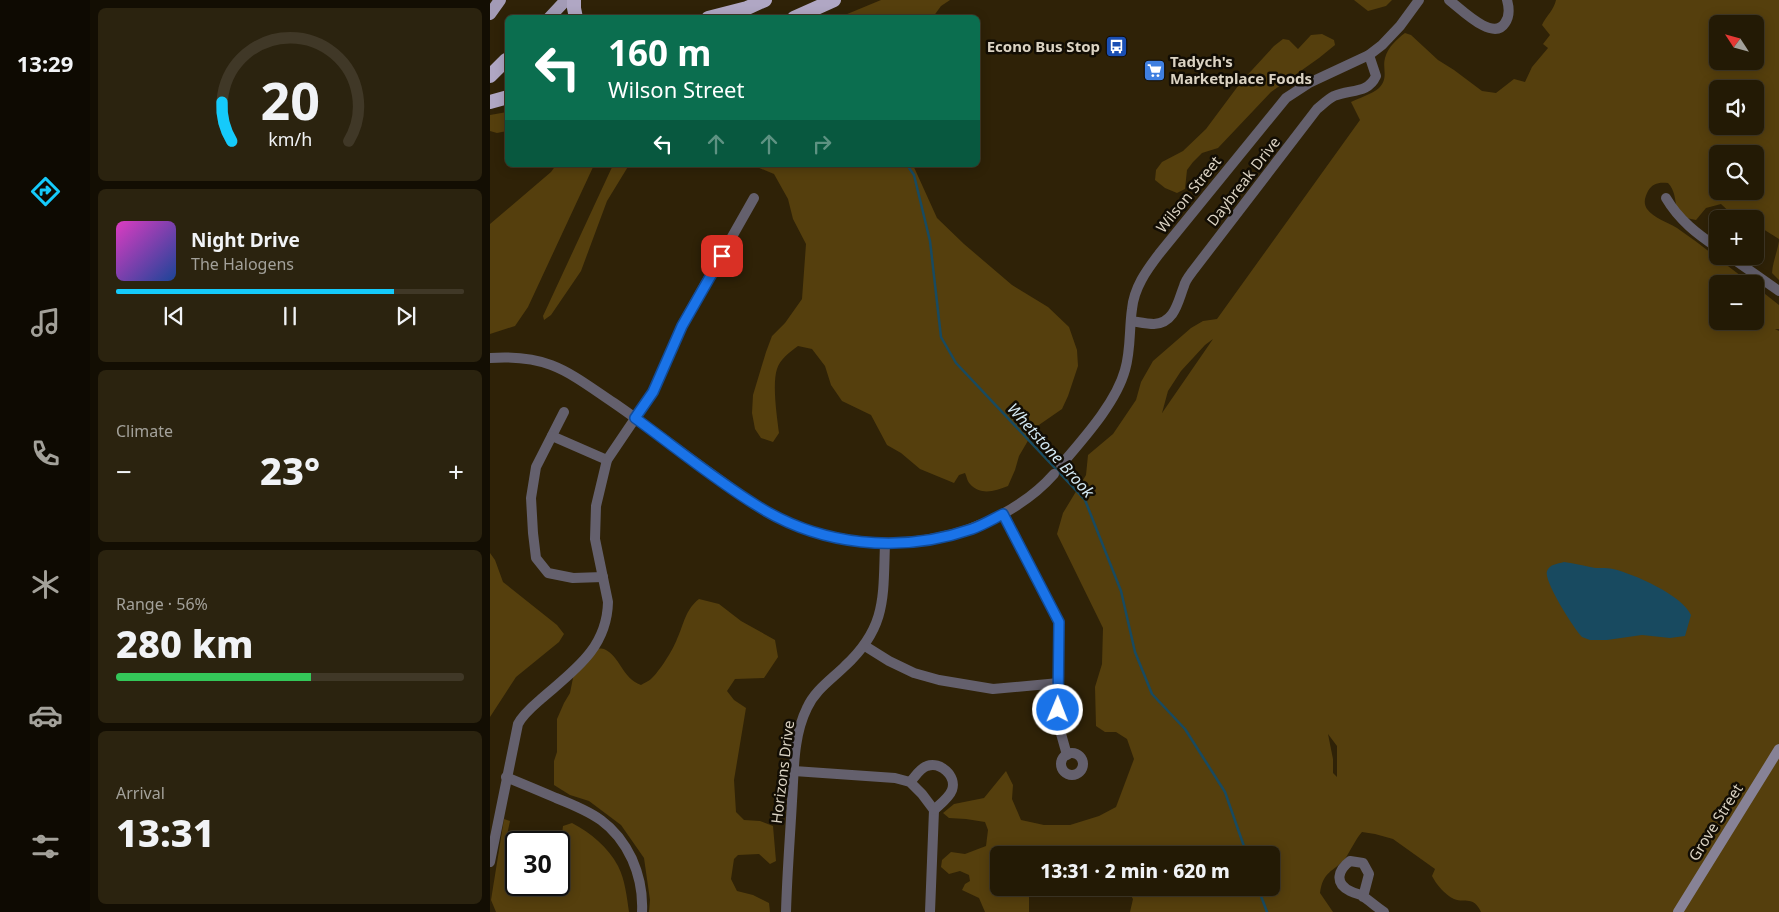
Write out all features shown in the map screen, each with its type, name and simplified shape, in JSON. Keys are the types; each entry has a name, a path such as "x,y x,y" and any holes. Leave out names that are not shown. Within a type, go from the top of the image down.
{"highway":[{"path":"574,0 575,15"},
{"path":"720,15 747,8 765,0"},
{"path":"801,15 834,0"},
{"path":"490,64 505,60"},
{"path":"490,76 505,62"},
{"path":"490,102 505,99"}],"main road":[{"path":"490,14 500,0"},
{"path":"552,15 566,0"},
{"name":"Grove Street","path":"1678,912 1779,749"}],"street":[{"name":"Wilson Street","path":"1061,466 1107,406 1121,383 1128,356 1132,307 1144,274 1286,98 1309,83 1369,55 1391,36 1419,0"},
{"path":"1449,0 1483,26 1492,29 1499,28 1505,23 1509,13 1507,0"},
{"name":"Daybreak Drive","path":"1131,321 1154,324 1167,319 1173,313 1184,284 1192,272 1318,109 1334,96 1372,84 1376,76 1369,55"},
{"path":"490,862 516,728 520,720 534,704 584,662 599,641 608,610 607,595 595,539 596,506 607,460 653,392 682,326 754,198"},
{"path":"1666,198 1675,213 1697,234 1709,242"},
{"path":"1742,265 1779,291"},
{"path":"490,358 519,357 541,360 558,366 635,418 738,494 774,516 819,534 852,541 885,544 919,542 974,528 1003,514 1030,495 1054,474"},
{"path":"564,412 536,468 532,498 536,558 548,574 573,578 603,577"},
{"path":"552,436 607,460"},
{"path":"1003,514 1059,622 1058,723 1067,755"},
{"name":"Horizons Drive","path":"786,912 794,771 801,721 808,705 820,689 865,646 870,638 883,601 885,544"},
{"path":"865,646 889,661 914,673 939,680 993,689 1059,683"},
{"path":"910,782 925,766 934,764 943,768 953,782 952,790 934,810"},
{"path":"794,771 895,778 910,782 922,794 934,810 930,912"},
{"path":"506,777 587,811 612,828 624,843 637,871 642,890 642,912"},
{"path":"1363,897 1384,912"}],"shaded area":[{"path":"881,0 950,0 941,6 934,15 845,15"},
{"path":"1354,0 1392,0 1386,6 1368,11"},
{"path":"1556,0 1779,0 1779,239 1764,230 1764,210 1727,210 1721,204 1706,208 1696,220 1681,215 1668,183 1659,183 1652,186 1647,193 1645,202 1647,209 1653,215 1677,228 1709,252 1709,265 1726,265 1740,275 1709,275 1709,330 1764,330 1764,293 1779,305 1779,329 1775,329 1779,331 1779,912 1481,912 1472,902 1454,899 1447,895 1432,876 1435,869 1393,839 1362,832 1345,859 1323,880 1320,893 1333,912 1130,912 1133,899 1131,896 1280,896 1280,846 990,846 990,896 1029,896 1029,912 985,912 979,898 962,890 965,884 970,881 969,875 960,871 949,874 941,867 942,860 951,852 965,854 986,846 988,830 985,822 949,818 943,813 954,804 984,798 1006,771 1013,785 1012,799 1021,820 1044,825 1070,825 1099,816 1116,807 1134,759 1127,739 1116,732 1105,732 1096,726 1095,687 1102,664 1103,628 1057,534 1063,513 1086,475 1088,455 1113,434 1136,400 1141,382 1153,361 1191,328 1203,321 1217,319 1360,120 1351,102 1373,92 1382,84 1385,77 1385,58 1388,50 1396,41 1405,33 1411,35 1438,60 1482,91 1496,93 1514,79 1525,82 1532,67 1548,48 1543,44 1550,35 1542,25","holes":["1213,339 1162,413 1168,391 1181,371","1328,734 1337,746 1337,777 1333,773 1333,759"]},
{"path":"1322,34 1334,40 1335,45 1271,92 1218,148 1202,153 1187,170 1185,189 1177,193 1165,188 1155,180 1156,170 1162,162 1183,151 1206,129 1241,82 1274,46 1283,39 1289,40 1298,49 1311,35"},
{"path":"505,112 505,131 497,133 490,131 490,115"},
{"path":"555,167 593,167 528,307 515,326 490,334 490,224"},
{"path":"612,167 628,167 607,201 581,271 551,315 544,320 543,316"},
{"path":"757,167 914,167 937,218 1012,285 1048,307 1069,327 1077,350 1078,366 1068,396 1062,409 1036,427 1019,456 1008,486 993,491 983,491 974,488 970,484 965,473 959,475 954,483 920,469 901,453 887,445 871,415 842,401 831,385 825,366 812,349 798,346 780,362 777,369 775,401 779,433 773,442 761,438 755,429 752,413 753,395 772,336 785,323 802,299 806,244 793,219 788,199 774,174"},
{"path":"1779,241 1779,280 1772,273"},
{"path":"490,553 495,560 503,582 557,625 564,634 559,642 516,677 490,717"},
{"path":"699,599 719,604 741,621 775,640 778,657 764,678 735,679 727,691 734,700 746,708 734,780 736,812 744,820 760,821 773,826 776,861 770,864 759,854 738,855 734,859 731,879 737,891 753,895 769,903 770,912 649,912 650,900 644,858 621,825 589,801 570,795 554,785 557,719 570,693 574,673 592,648 604,649 609,652 629,677 641,685 651,679 662,666 675,644 688,613"},
{"path":"504,819 510,821 508,831 505,831 505,896 570,896 570,831 563,831 563,826 572,823 598,841 614,859 622,877 629,912 496,912 491,900"}],"water":[{"path":"1564,562 1593,568 1610,568 1657,586 1678,600 1691,615 1685,636 1670,638 1642,635 1607,640 1590,640 1582,637 1560,604 1547,576 1547,571 1550,567"}],"waterway":[{"name":"Whetstone Brook","path":"908,167 914,175 930,241 941,337 956,363 1085,500 1121,591 1135,652 1152,694 1185,729 1225,792 1244,846"},
{"name":"Whetstone Brook","path":"1261,896 1267,912"}],"place":[{"name":"Econo Bus Stop","path":"1116,46"},
{"name":"Tadych's Marketplace Foods","path":"1154,70"}],"route":[{"path":"722,256 682,326 653,392 635,418 756,506 796,526 819,534 852,541 885,544 919,542 974,528 1003,514 1059,622 1058,710"}]}
